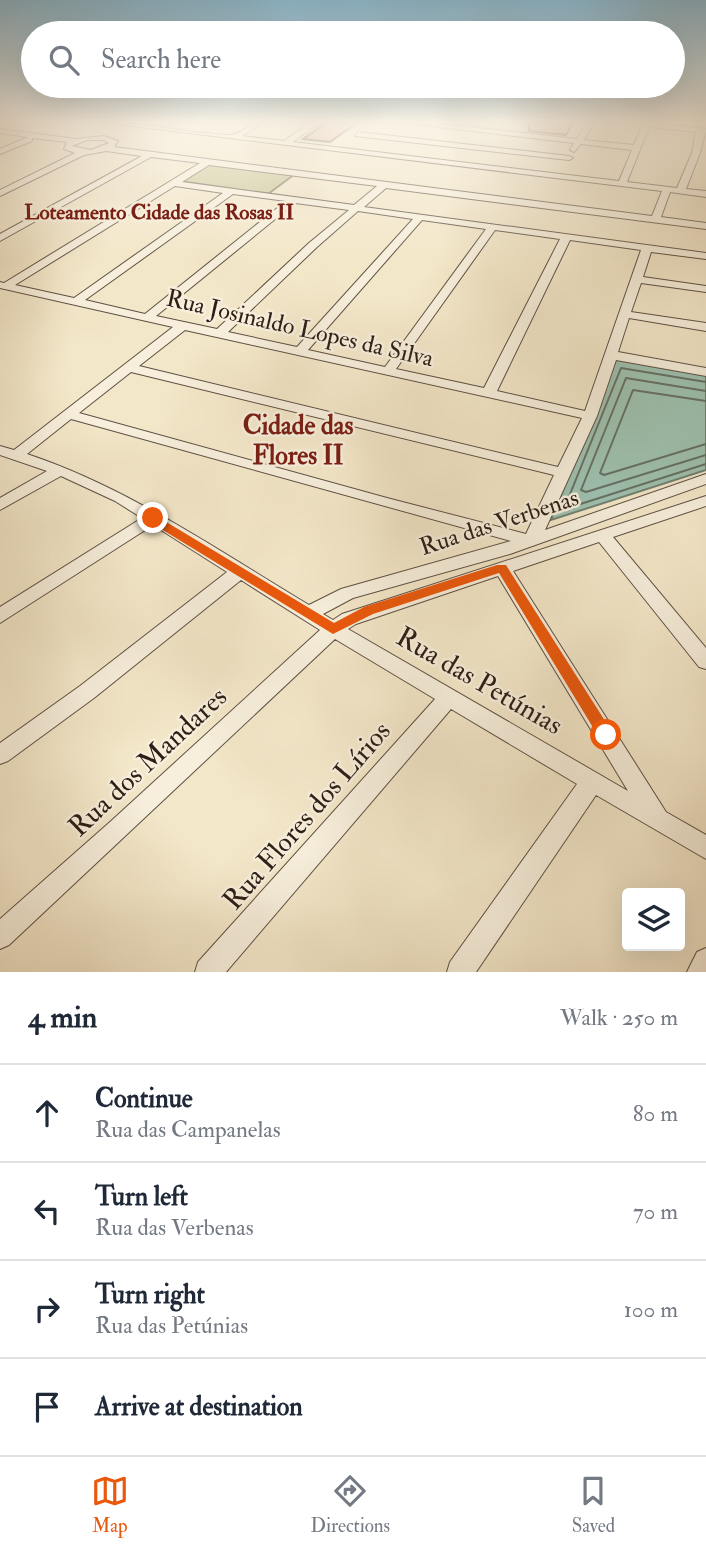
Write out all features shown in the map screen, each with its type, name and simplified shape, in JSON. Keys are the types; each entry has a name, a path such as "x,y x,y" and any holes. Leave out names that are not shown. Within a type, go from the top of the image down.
{"street":[{"path":"0,185 32,167"},
{"path":"0,193 52,167"},
{"path":"0,238 127,167"},
{"path":"3,285 199,167"},
{"path":"331,167 559,177 706,194"},
{"path":"352,167 706,226"},
{"path":"366,167 385,184 656,217 706,220"},
{"path":"559,177 564,167"},
{"path":"622,184 629,167"},
{"path":"681,190 690,167"},
{"path":"171,183 706,256"},
{"path":"219,333 355,208 385,184"},
{"path":"656,217 667,189"},
{"path":"77,301 232,191"},
{"path":"148,317 293,200"},
{"path":"301,350 420,217"},
{"path":"388,370 492,228"},
{"path":"489,393 566,238"},
{"path":"531,541 590,416 646,248"},
{"path":"635,279 706,289"},
{"name":"Rua Josinaldo Lopes da Silva","path":"3,285 590,416"},
{"path":"624,314 706,327"},
{"path":"8,452 68,414 183,325"},
{"path":"611,355 706,372"},
{"path":"129,367 564,473"},
{"path":"68,414 531,541 543,555"},
{"name":"Rua das Petúnias","path":"8,452 102,488 333,629 706,848"},
{"path":"0,505 60,470"},
{"name":"Rua das Verbenas","path":"308,614 346,593 531,541 706,480"},
{"name":"Rua das Verbenas","path":"333,629 369,610 703,506"},
{"path":"0,616 153,518"},
{"path":"603,536 706,662"},
{"path":"502,568 658,819"},
{"path":"0,755 86,692 239,572"},
{"name":"Rua dos Mandares","path":"0,936 333,629"},
{"name":"Rua Flores dos Lírios","path":"208,972 449,697"},
{"path":"460,972 593,780"},
{"path":"701,972 706,961"}],"shaded area":[{"path":"202,167 244,167 295,174 268,194 179,181"}],"water":[{"path":"616,359 706,375 706,470 551,520"}],"district":[{"name":"Loteamento Cidade das Rosas II","path":"159,212"},
{"name":"Cidade das Flores II","path":"298,440"}],"route":[{"path":"153,518 333,629 369,610 502,568 606,735"}]}
